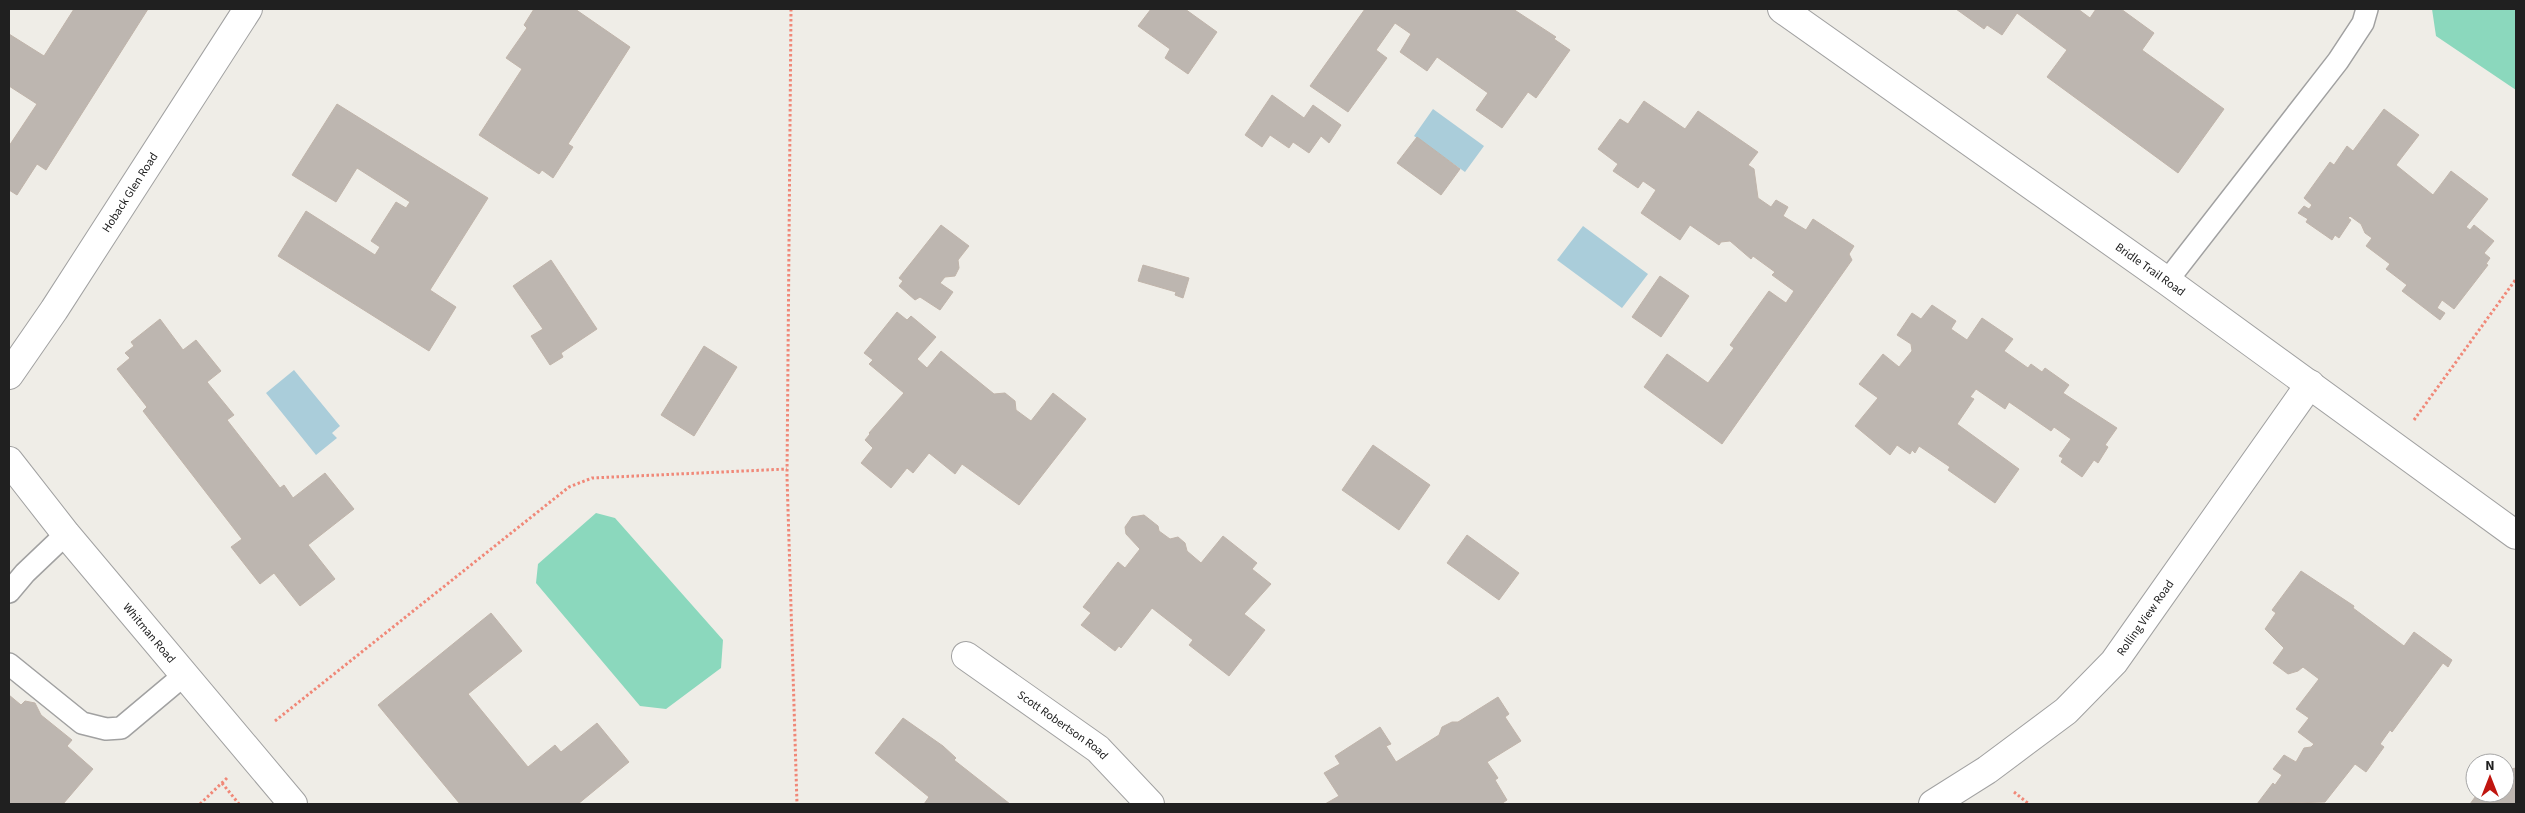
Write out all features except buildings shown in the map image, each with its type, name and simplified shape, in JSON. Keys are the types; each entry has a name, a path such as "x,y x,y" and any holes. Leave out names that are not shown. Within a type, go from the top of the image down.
{"street":[{"name":"Hoback Glen Road","path":"9,375 54,310 248,9"},
{"name":"Bridle Trail Road","path":"1782,9 2167,281 2396,445 2516,534"},
{"name":"Rolling View Road","path":"1933,804 1987,770 2066,711 2114,662 2310,384"},
{"name":"Whitman Road","path":"9,460 66,534 292,804"},
{"name":"Scott Robertson Road","path":"966,656 1098,749 1150,804"}],"lane":[{"path":"2167,281 2338,61 2363,23 2367,9"},
{"path":"9,592 25,573 66,534"},
{"path":"9,664 82,723 106,729 121,728 184,676"}],"path":[{"path":"791,9 787,469 797,804"},
{"path":"2396,445 2470,340 2516,279"},
{"path":"275,721 569,487 592,478 787,469"},
{"path":"222,783 239,804"}],"green space":[{"path":"2432,9 2516,9 2516,90 2436,36"},
{"path":"596,513 615,518 723,640 721,668 666,709 640,706 536,583 538,564"}],"water":[{"path":"1433,109 1484,146 1465,172 1414,136"},
{"path":"1583,226 1648,274 1622,308 1557,260"},
{"path":"294,370 340,426 332,433 337,438 316,455 266,393"}]}
